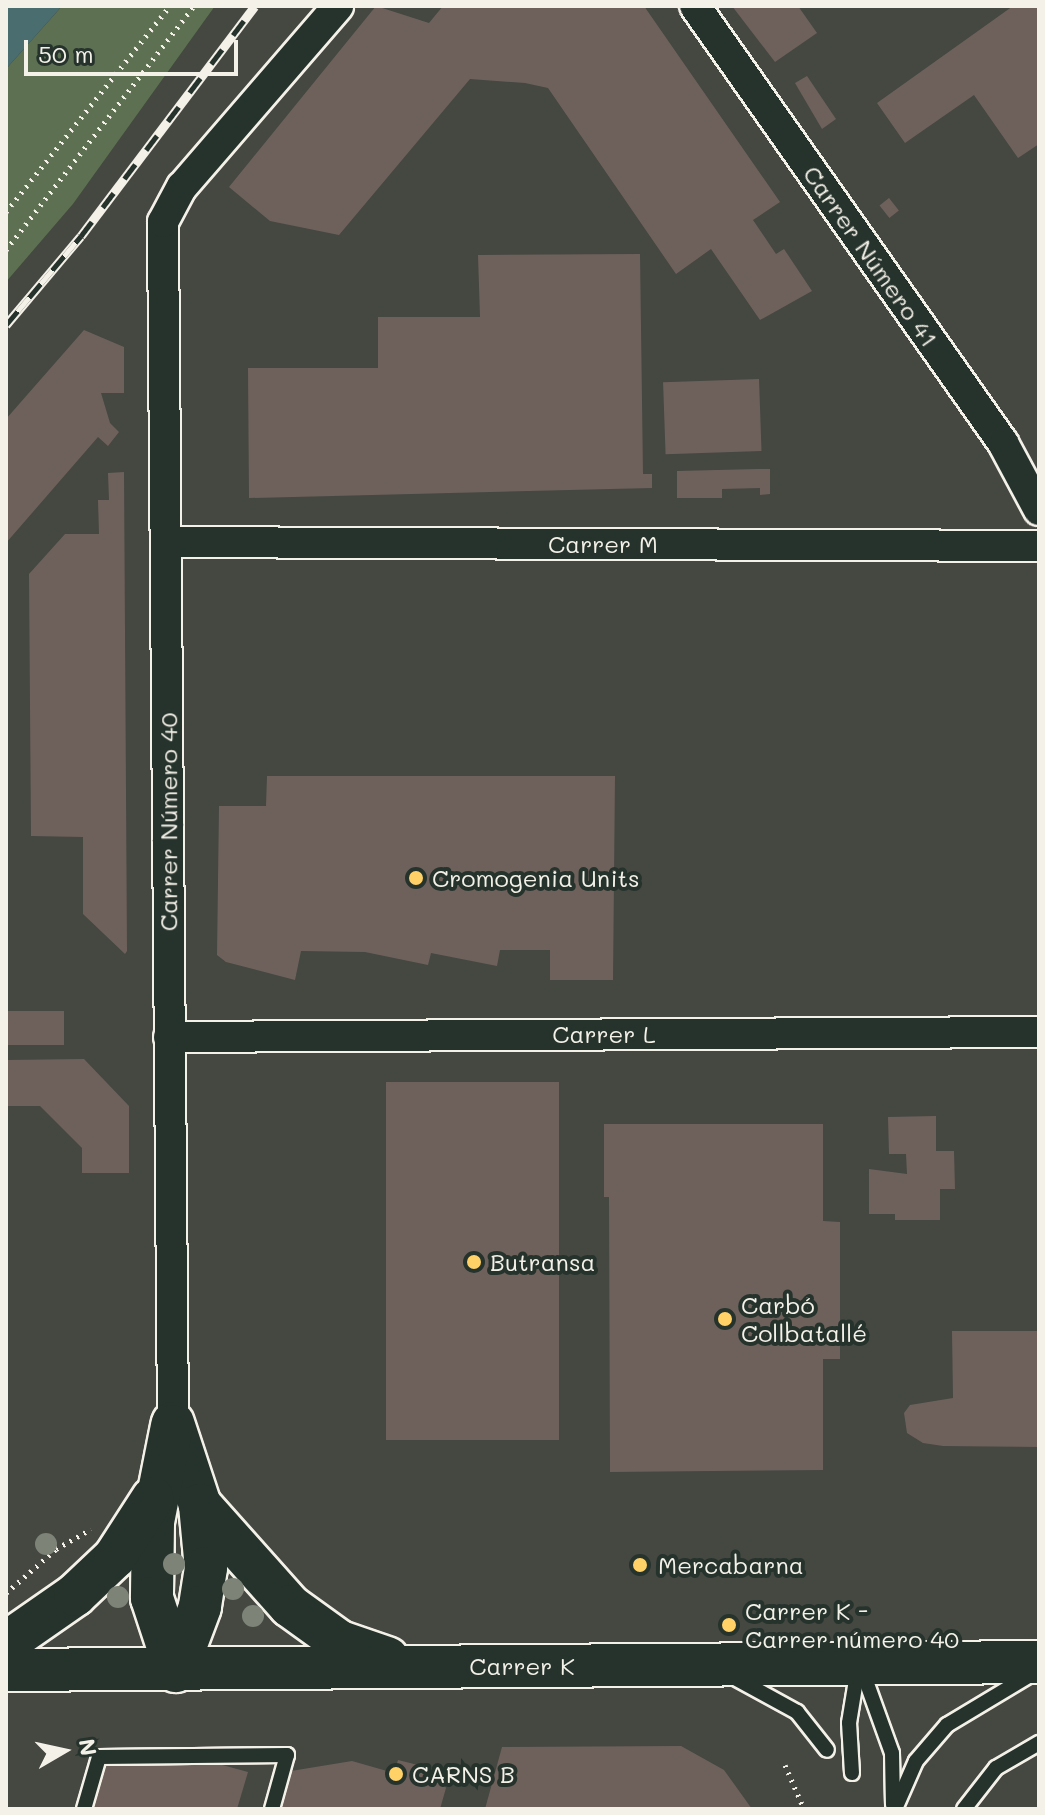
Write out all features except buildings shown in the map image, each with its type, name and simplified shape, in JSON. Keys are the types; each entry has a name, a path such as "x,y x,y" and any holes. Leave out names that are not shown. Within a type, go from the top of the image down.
{"main road":[{"path":"173,1423 153,1522 152,1598 176,1671"},
{"path":"173,1423 200,1505 206,1568 200,1607 176,1671"},
{"path":"6,1643 75,1595 115,1557 160,1487"},
{"path":"200,1505 290,1606 340,1642 418,1667"},
{"name":"Carrer K","path":"6,1670 1039,1662"}],"street":[{"name":"Carrer Número 40","path":"173,1423 163,222 182,187 338,6"},
{"name":"Carrer Número 41","path":"695,6 1003,443 1039,510"},
{"name":"Carrer M","path":"166,542 1039,546"},
{"name":"Carrer L","path":"169,1037 1039,1032"}],"lane":[{"path":"852,1773 849,1723 860,1664"},
{"path":"860,1664 892,1753 894,1809"},
{"path":"705,1665 780,1698 827,1750"},
{"path":"894,1809 916,1761 947,1725 1039,1671"},
{"path":"964,1809 996,1768 1039,1743"},
{"path":"84,1809 99,1757 287,1755 272,1809"}],"path":[{"path":"6,212 170,6"},
{"path":"6,250 194,6"},
{"path":"6,1593 56,1549 92,1529"},
{"path":"785,1765 804,1809"}],"shaded area":[{"path":"215,6 1039,6 1039,1809 6,1809 6,282 73,204"}],"green space":[{"path":"62,6 215,6 73,204 6,282 6,69"}],"water":[{"path":"6,6 62,6 6,69"}],"railway":[{"path":"6,325 81,236 255,6"}],"place":[{"name":"Cromogenia Units","path":"416,878"},
{"name":"Butransa","path":"474,1262"},
{"name":"Carbó Collbatallé","path":"725,1319"},
{"name":"Mercabarna","path":"640,1565"},
{"name":"Carrer K - Carrer número 40","path":"729,1625"},
{"name":"CARNS B","path":"396,1774"}]}
